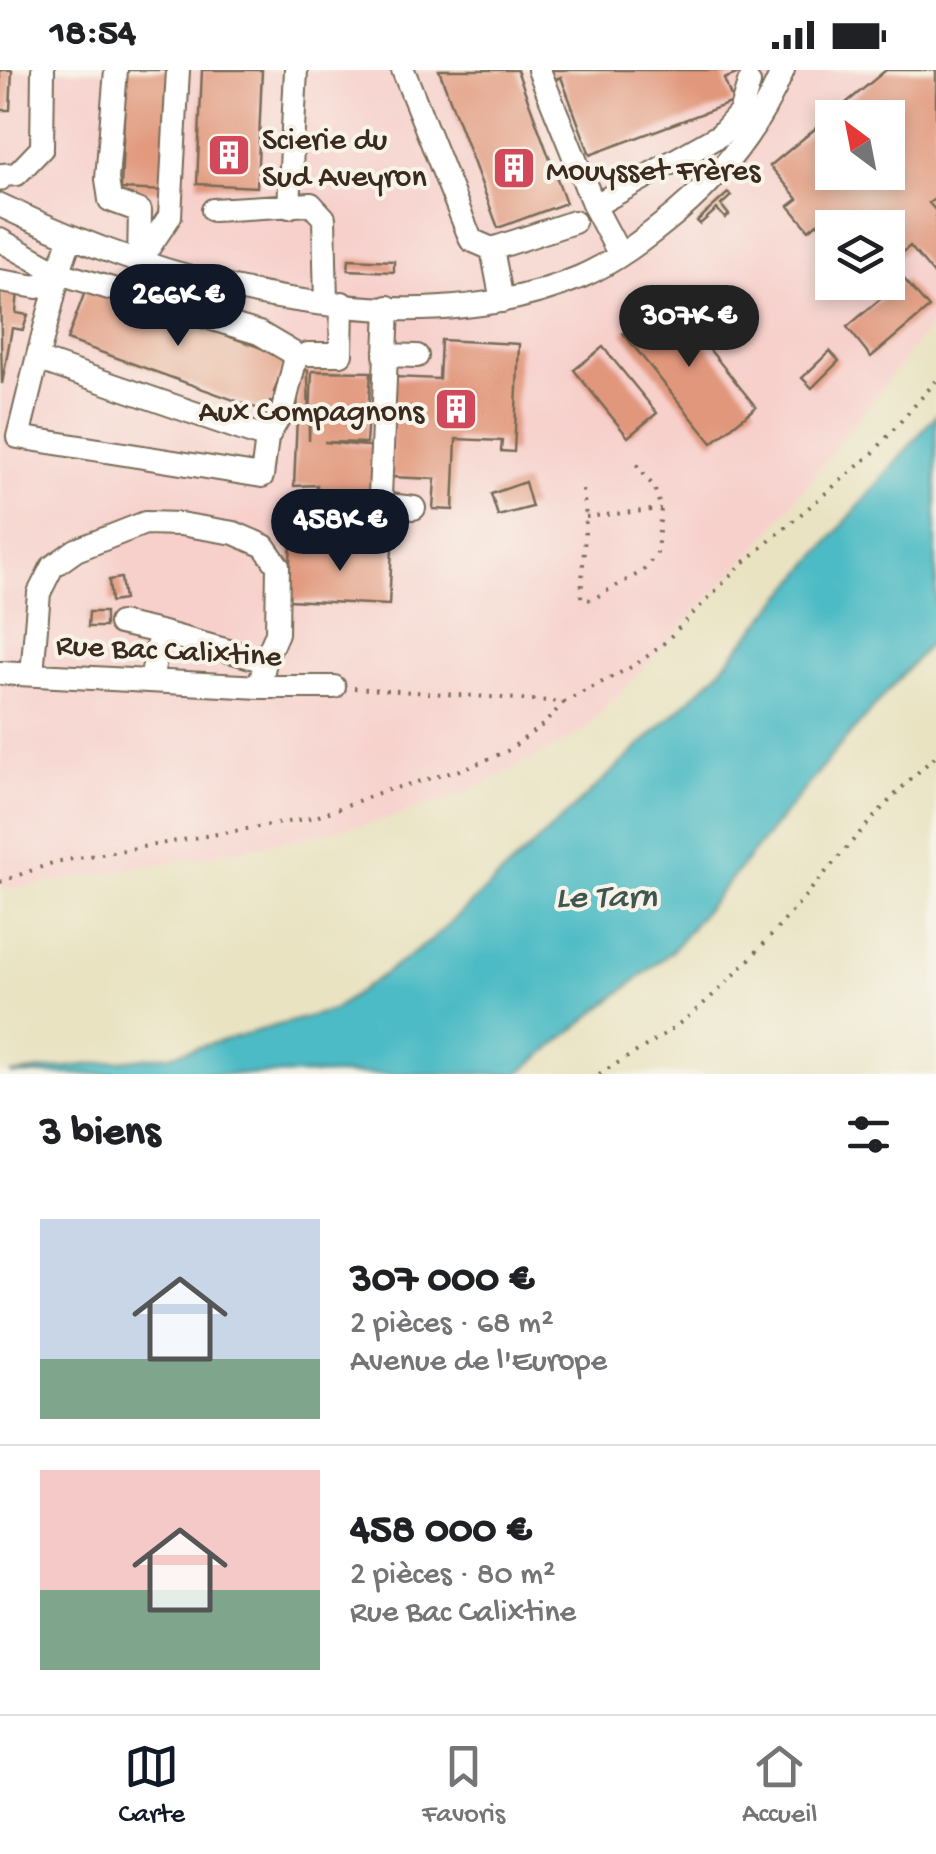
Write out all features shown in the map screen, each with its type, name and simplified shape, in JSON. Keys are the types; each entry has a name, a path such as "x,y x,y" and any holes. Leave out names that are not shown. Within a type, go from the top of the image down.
{"street":[{"path":"1,175 17,174 42,148 43,70"},
{"path":"116,70 106,178 110,200 140,211 139,262"},
{"path":"139,262 170,216 178,70"},
{"path":"288,207 296,70"},
{"path":"403,70 471,240 492,249 574,222"},
{"path":"540,70 594,206 620,255"},
{"path":"0,206 139,262 233,288 388,308 437,308 502,301 580,277 620,255 682,208 730,160 759,120 783,70"},
{"path":"594,206 720,135 740,113 749,83"},
{"path":"720,135 730,160"},
{"path":"213,210 311,204 324,218 341,354 308,354"},
{"path":"0,240 59,273 259,333 293,353 295,361 283,410 267,438 262,476 18,438 59,273 63,254 72,237"},
{"path":"492,249 502,301"},
{"path":"0,281 36,287 59,273"},
{"path":"388,308 380,496 388,506 414,508"},
{"path":"386,355 417,356"},
{"path":"37,358 267,438"},
{"path":"32,674 40,593 52,567 76,550 144,523 234,533 264,546 278,566 277,633 265,661 260,687"},
{"path":"120,622 265,661"},
{"path":"151,681 160,632"},
{"name":"Rue Bac Calixtine","path":"0,673 260,687 334,687"}],"path":[{"path":"0,882 55,862 316,816 381,792 468,768 507,751 544,724 564,702 635,665 660,647 741,565 873,453 936,381"},
{"path":"583,490 586,517 581,598 591,600 643,571 657,554 660,509 654,487 636,464"},
{"path":"586,517 660,509"},
{"path":"334,687 564,702"},
{"path":"599,1074 693,1013 737,971 862,827 936,756"}],"shaded area":[{"path":"0,70 936,70 936,318 762,542 583,732 468,792 377,822 10,889 0,887"}],"water":[{"name":"Le Tarn","path":"936,415 936,636 671,952 522,1071 10,1074 170,1055 333,1010 432,940 715,676"}],"building":[{"path":"0,70 12,70 10,110 0,110"},
{"path":"126,70 172,70 167,191 121,189"},
{"name":"Scierie du Sud Aveyron","path":"202,70 262,70 257,187 197,184"},
{"name":"Mouysset Frères","path":"439,70 517,70 566,203 498,228"},
{"path":"541,70 746,70 724,79 733,102 590,155 561,77 546,83"},
{"path":"886,70 936,70 936,198 929,203 936,211 936,277 910,246 905,250 905,210 815,210 815,225 809,230 789,206 798,199 770,166 815,129 815,190 905,190 905,100 850,100"},
{"path":"728,193 731,196 721,205 729,215 725,218 717,209 700,224 697,221"},
{"path":"349,259 394,261 394,272 348,270"},
{"path":"905,280 929,308 871,357 847,327 879,300 905,300"},
{"path":"87,286 287,357 274,392 280,394 277,405 270,402 267,412 67,340"},
{"path":"0,288 18,291 16,313 28,315 23,330 12,328 2,384"},
{"path":"667,297 756,407 712,443 623,333"},
{"path":"441,340 519,344 514,452 501,451 502,441 456,439 453,510 433,509 435,479 390,477 394,377 439,379"},
{"path":"603,347 657,413 628,437 574,370"},
{"path":"830,351 839,361 812,388 802,378"},
{"path":"299,370 308,370 309,441 312,371 371,372 366,443 324,442 378,447 376,518 318,514 317,485 294,486"},
{"path":"525,482 532,507 498,516 491,494"},
{"path":"291,543 392,548 389,605 288,600"},
{"path":"121,578 124,600 111,602 109,580"},
{"path":"89,612 105,612 105,627 88,627"}],"place":[{"name":"Scierie du Sud Aveyron","path":"229,155"},
{"name":"Mouysset Frères","path":"514,168"},
{"name":"Aux Compagnons","path":"456,409"}]}
